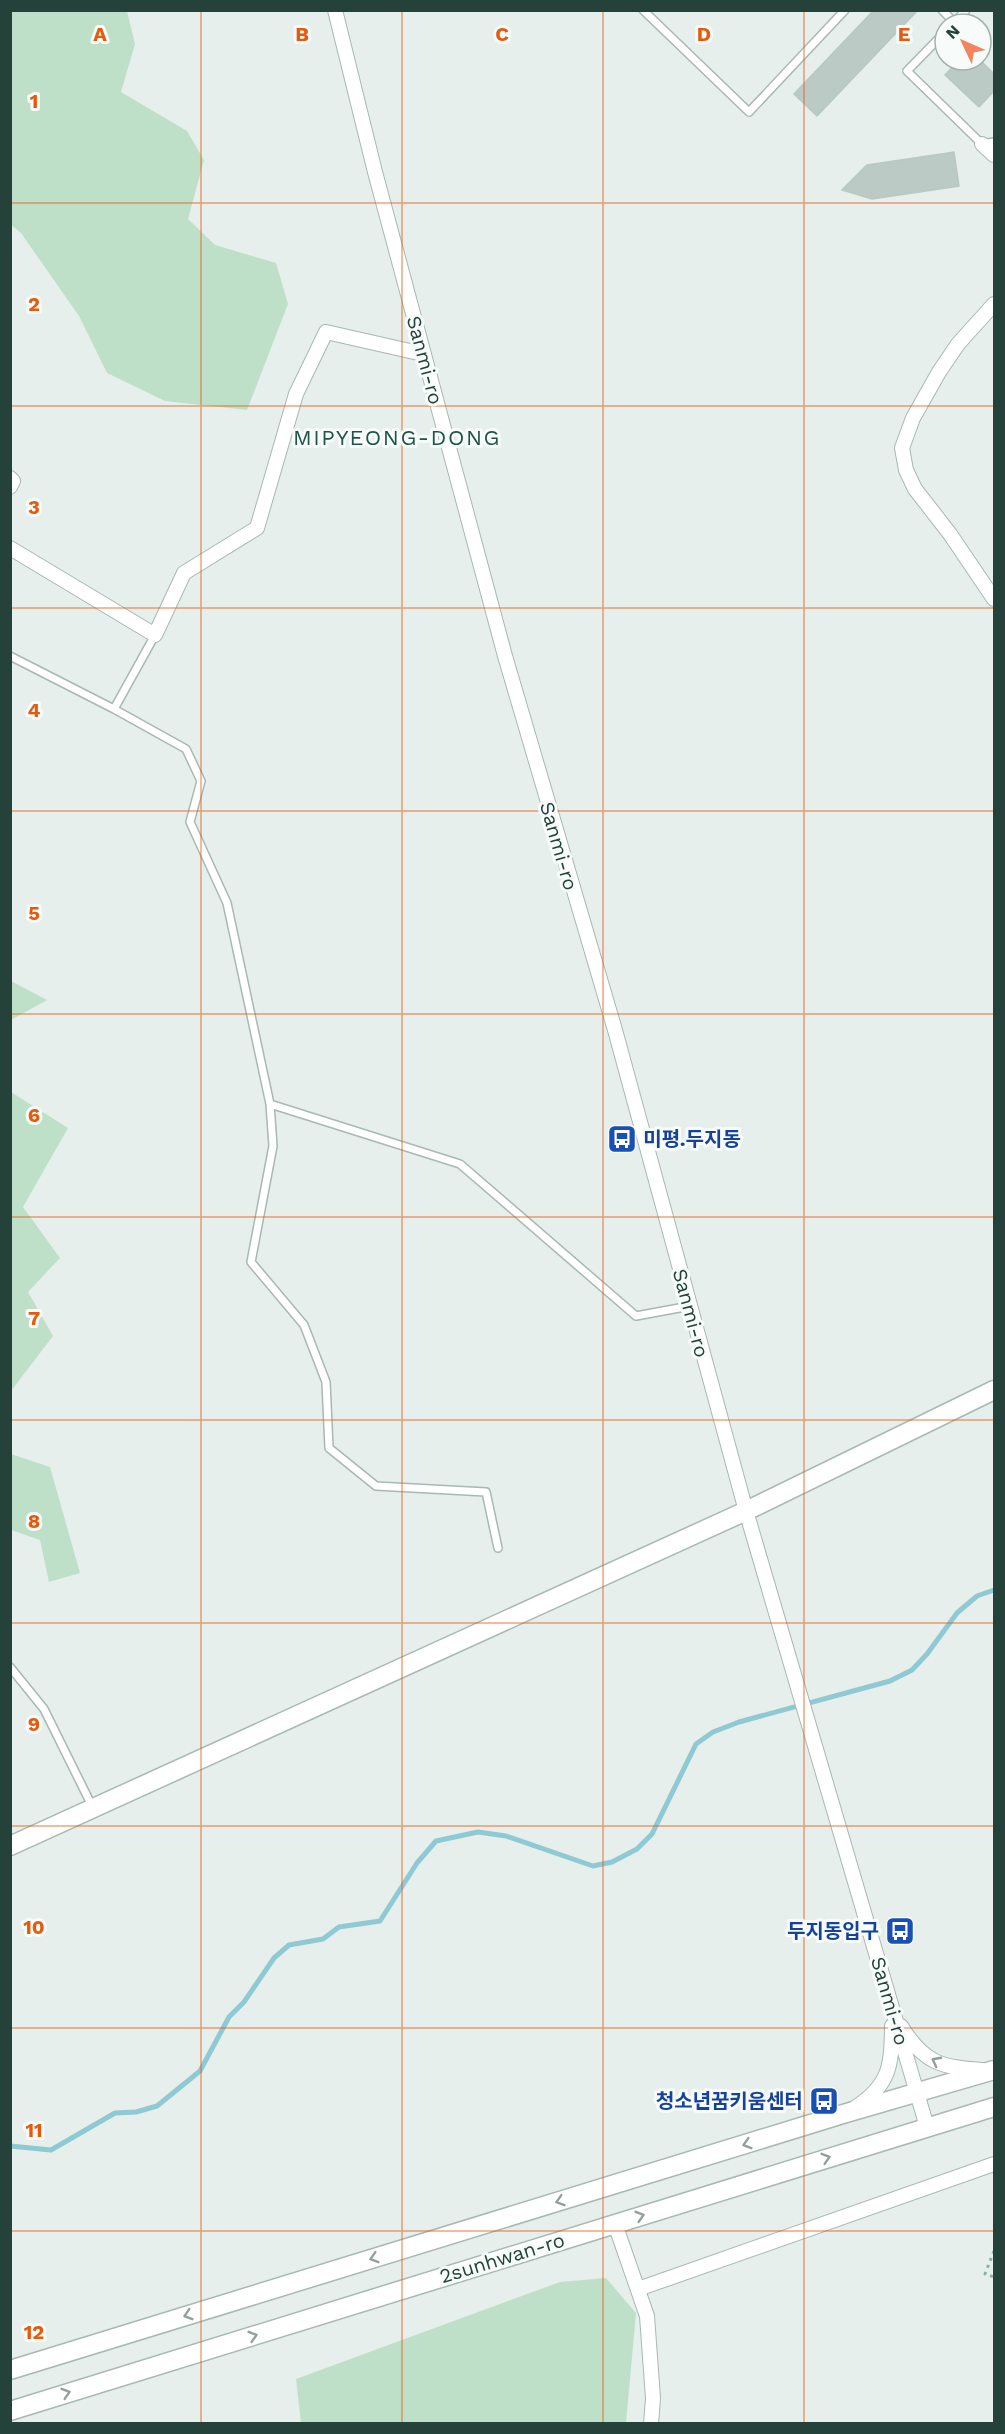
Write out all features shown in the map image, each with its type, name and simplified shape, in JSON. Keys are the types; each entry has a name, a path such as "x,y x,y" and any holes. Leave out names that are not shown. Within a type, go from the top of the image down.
{"street":[{"name":"Sanmi-ro","path":"335,10 375,172 508,667 615,1030 746,1511 927,2127"},
{"path":"988,143 994,155"},
{"path":"994,304 958,344 939,372 913,418 902,448 906,470 915,489 950,534 994,599"},
{"path":"10,548 155,634 184,573 257,528 296,394 326,332 423,354"},
{"path":"10,478 14,481 10,487"},
{"path":"10,1846 746,1511 994,1390"},
{"path":"892,2009 912,2042 924,2055 948,2067 993,2070"},
{"path":"843,2114 871,2097 885,2078 891,2061 892,2009"},
{"name":"2sunhwan-ro","path":"10,2370 993,2070"},
{"name":"2sunhwan-ro","path":"10,2411 994,2107"},
{"path":"638,2289 994,2164"},
{"path":"615,2224 647,2316 653,2398 651,2424"}],"lane":[{"path":"643,10 749,112 845,10"},
{"path":"933,44 907,71 988,143"},
{"path":"114,709 155,634"},
{"path":"10,656 186,749 201,781 190,822 227,903 270,1104 273,1146 251,1262 304,1325 326,1382 329,1448 376,1486 486,1492 498,1548"},
{"path":"270,1104 460,1164 636,1316 690,1306"},
{"path":"10,1667 44,1709 93,1809"}],"path":[{"path":"994,2251 985,2274 994,2277"}],"green space":[{"path":"10,11 127,11 135,44 121,92 187,131 204,160 188,219 215,245 276,263 288,304 247,410 165,401 107,373 79,316 21,233 11,225"},
{"path":"11,981 47,1000 11,1020"},
{"path":"11,1092 68,1128 23,1207 60,1258 28,1292 53,1336 11,1391"},
{"path":"11,1454 50,1467 80,1573 49,1582 40,1540 11,1530"},
{"path":"606,2278 636,2313 626,2423 301,2423 296,2379 560,2282"}],"building":[{"path":"874,10 918,10 817,116 794,94"},
{"path":"948,72 992,72 994,91 979,107 945,75"},
{"path":"954,152 959,186 872,199 842,190 867,165"}],"waterway":[{"path":"10,2146 51,2150 115,2113 136,2112 157,2106 200,2071 229,2017 244,2002 274,1958 289,1945 323,1939 339,1927 380,1921 417,1863 436,1841 478,1832 506,1836 593,1866 612,1862 637,1849 652,1834 696,1744 713,1732 739,1722 890,1681 912,1670 927,1654 957,1613 977,1596 994,1590"}],"place":[{"name":"미평.두지동","path":"622,1139"},
{"name":"두지동입구","path":"900,1931"},
{"name":"청소년꿈키움센터","path":"824,2101"}],"district":[{"name":"MIPYEONG-DONG","path":"397,437"}]}
